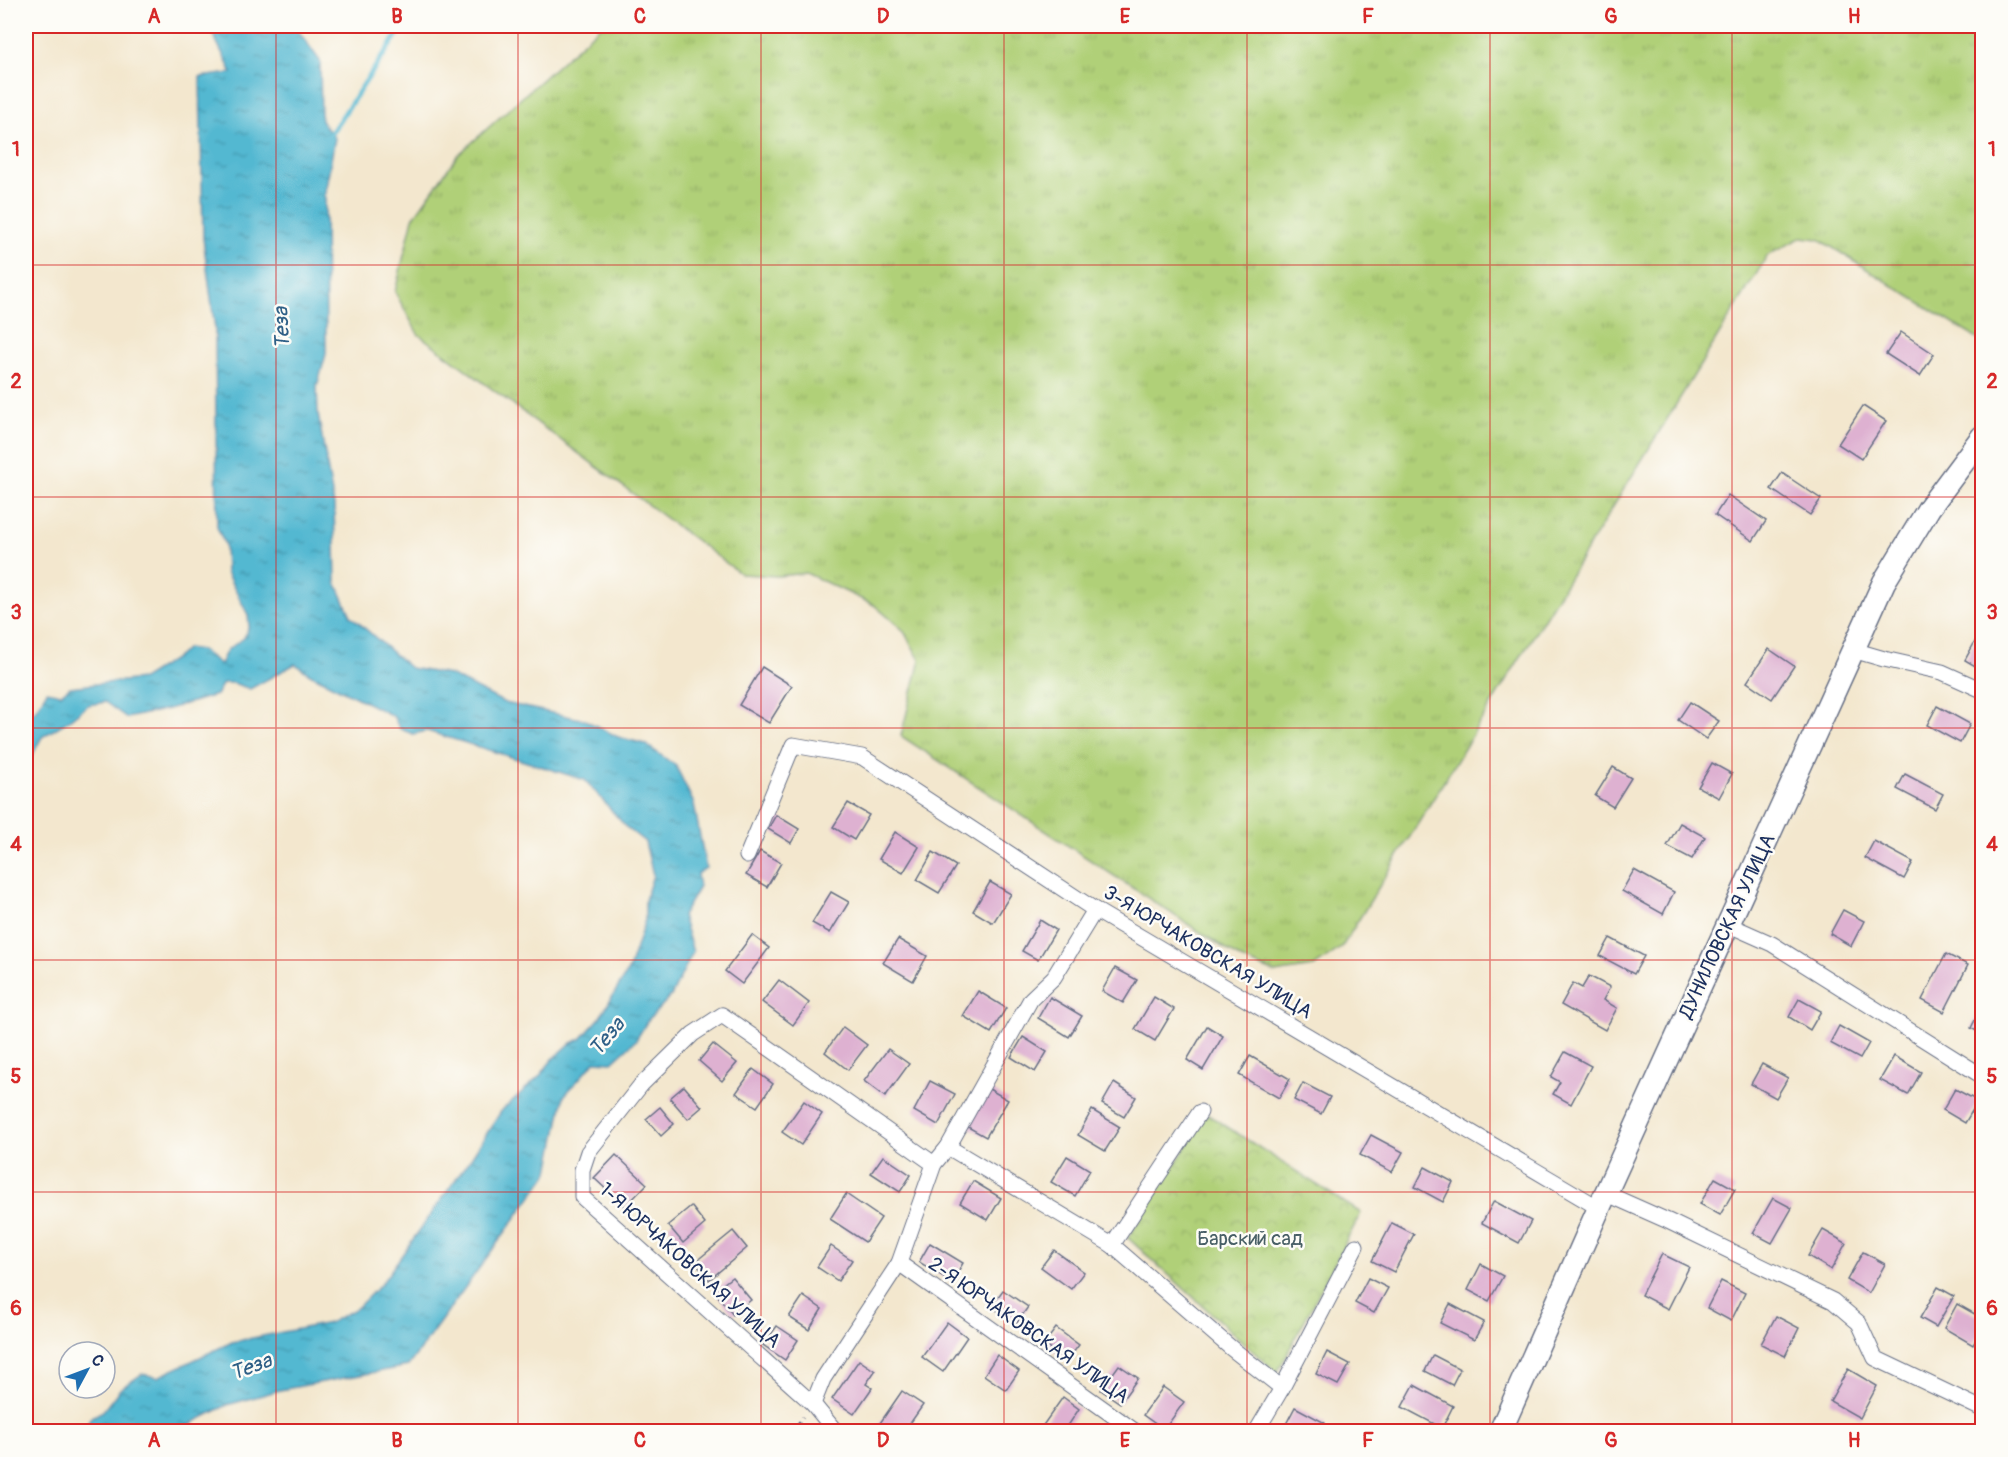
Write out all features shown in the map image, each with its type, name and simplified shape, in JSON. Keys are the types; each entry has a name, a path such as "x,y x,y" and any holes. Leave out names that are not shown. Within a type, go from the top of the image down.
{"main road":[{"name":"ДУНИЛОВСКАЯ УЛИЦА","path":"1500,1431 1727,924 1775,824 1884,582 1929,508 1983,436"}],"street":[{"path":"1853,650 1942,672 1983,690"},
{"name":"3-Я ЮРЧАКОВСКАЯ УЛИЦА","path":"747,856 793,745 862,757 1095,910 1602,1201 1668,1221 1833,1301 1859,1323 1875,1358 1983,1409"},
{"path":"813,1404 824,1379 899,1263 934,1164 948,1147 1031,999 1054,977 1095,910"},
{"path":"1727,924 1772,944 1983,1076"},
{"name":"1-Я ЮРЧАКОВСКАЯ УЛИЦА","path":"836,1431 813,1404 582,1197 582,1170 588,1152 641,1085 693,1034 723,1015 934,1164"},
{"path":"1112,1245 1200,1112"},
{"path":"948,1147 1112,1245 1231,1348 1282,1388"},
{"path":"1256,1431 1282,1388 1356,1246"},
{"name":"2-Я ЮРЧАКОВСКАЯ УЛИЦА","path":"899,1263 1136,1431"}],"green space":[{"path":"601,26 1982,26 1982,342 1819,239 1802,237 1768,255 1342,947 1314,967 1275,973 1241,959 901,736 920,660 903,630 874,605 806,573 778,576 741,574 418,334 395,292 413,218 457,156"},
{"name":"Барский сад","path":"1207,1114 1361,1213 1277,1373 1128,1238"}],"water":[{"name":"Теза","path":"209,26 295,26 320,61 321,121 335,138 325,193 326,354 317,387 318,414 334,505 336,582 351,616 410,668 450,675 505,703 585,720 618,737 645,744 676,766 694,804 706,868 697,874 699,887 682,916 693,952 671,996 648,1020 636,1040 612,1062 595,1061 564,1096 549,1172 408,1366 280,1390 227,1405 177,1431 84,1431 90,1418 103,1411 112,1400 117,1400 117,1393 120,1389 142,1374 158,1377 232,1342 329,1323 357,1308 382,1283 471,1158 502,1110 539,1077 552,1060 571,1043 581,1039 599,1019 629,969 645,920 645,900 653,875 645,842 626,827 585,780 427,731 413,734 400,729 393,716 310,674 295,664 250,689 233,683 223,683 216,695 127,718 105,702 88,705 42,737 26,767 26,716 35,711 47,691 61,694 70,687 142,679 179,656 187,648 201,650 220,664 227,650 244,638 249,626 248,615 226,572 225,545 217,527 215,329 203,238 200,77 232,73"}],"building":[{"path":"1901,332 1934,354 1920,376 1886,354"},
{"path":"1863,406 1886,421 1861,459 1838,444"},
{"path":"1782,473 1821,499 1810,515 1771,489"},
{"path":"1728,495 1766,521 1753,541 1715,515"},
{"path":"1982,629 1982,670 1965,660"},
{"path":"1769,649 1794,666 1772,699 1747,682"},
{"path":"762,667 792,686 769,723 739,705"},
{"path":"1690,702 1719,721 1706,739 1678,720"},
{"path":"1937,706 1970,724 1960,743 1927,725"},
{"path":"1712,763 1732,774 1719,798 1698,787"},
{"path":"1613,767 1631,778 1613,807 1595,796"},
{"path":"1905,774 1943,794 1935,809 1897,789"},
{"path":"848,803 869,815 854,840 833,827"},
{"path":"776,815 799,829 791,843 768,829"},
{"path":"1680,823 1705,837 1692,859 1667,846"},
{"path":"895,832 919,847 903,873 879,859"},
{"path":"1874,841 1913,862 1904,879 1865,858"},
{"path":"760,851 781,863 767,887 746,875"},
{"path":"933,852 956,866 939,893 917,880"},
{"path":"1634,870 1674,892 1663,914 1622,891"},
{"path":"990,882 1011,894 993,923 973,911"},
{"path":"831,892 849,902 830,933 812,923"},
{"path":"1843,910 1864,921 1851,946 1830,934"},
{"path":"1040,920 1056,930 1038,960 1022,951"},
{"path":"752,935 769,948 742,984 725,971"},
{"path":"1610,938 1644,956 1634,974 1600,956"},
{"path":"898,939 927,956 913,981 883,963"},
{"path":"1946,954 1968,965 1944,1012 1922,1000"},
{"path":"1115,968 1137,980 1123,1003 1102,991"},
{"path":"1589,976 1610,987 1603,1000 1617,1008 1605,1030 1561,1005 1573,983 1582,988"},
{"path":"779,980 809,1003 793,1025 762,1002"},
{"path":"978,991 1006,1008 991,1033 963,1016"},
{"path":"1050,997 1082,1016 1069,1037 1038,1018"},
{"path":"1154,997 1174,1009 1155,1041 1135,1029"},
{"path":"1799,999 1821,1011 1810,1030 1789,1017"},
{"path":"1982,1006 1982,1034 1971,1028"},
{"path":"1207,1026 1223,1036 1203,1070 1187,1060"},
{"path":"1839,1026 1869,1043 1860,1059 1830,1043"},
{"path":"843,1027 867,1045 848,1070 825,1052"},
{"path":"1023,1037 1047,1052 1035,1072 1011,1057"},
{"path":"713,1044 737,1063 722,1081 699,1061"},
{"path":"888,1049 909,1064 885,1097 864,1081"},
{"path":"1565,1052 1591,1066 1571,1104 1553,1094 1560,1082 1551,1077"},
{"path":"1250,1056 1290,1079 1279,1098 1239,1075"},
{"path":"1894,1056 1921,1072 1908,1095 1880,1080"},
{"path":"1762,1064 1788,1078 1776,1098 1751,1084"},
{"path":"753,1069 773,1084 757,1107 736,1093"},
{"path":"930,1081 955,1094 938,1125 914,1111"},
{"path":"1114,1083 1136,1097 1124,1117 1102,1104"},
{"path":"1303,1083 1330,1097 1321,1114 1294,1100"},
{"path":"684,1086 702,1107 688,1119 670,1098"},
{"path":"989,1089 1008,1100 986,1137 966,1126"},
{"path":"1955,1089 1978,1101 1965,1123 1943,1110"},
{"path":"804,1101 822,1114 801,1145 782,1132"},
{"path":"660,1107 674,1124 661,1136 646,1119"},
{"path":"1092,1110 1120,1127 1105,1151 1078,1135"},
{"path":"1371,1135 1403,1152 1392,1172 1360,1155"},
{"path":"616,1155 647,1184 625,1207 594,1178"},
{"path":"883,1156 911,1175 900,1192 871,1173"},
{"path":"1067,1156 1090,1170 1075,1196 1051,1182"},
{"path":"1425,1167 1453,1182 1443,1202 1415,1187"},
{"path":"1715,1178 1735,1189 1720,1215 1700,1204"},
{"path":"973,1181 1001,1198 988,1220 960,1203"},
{"path":"846,1194 881,1218 865,1242 830,1219"},
{"path":"1773,1198 1792,1208 1772,1243 1753,1233"},
{"path":"1494,1201 1531,1221 1519,1243 1482,1223"},
{"path":"691,1206 705,1224 683,1243 668,1225"},
{"path":"1392,1223 1414,1234 1394,1272 1372,1261"},
{"path":"1823,1230 1846,1243 1831,1270 1808,1256"},
{"path":"733,1231 747,1248 709,1280 695,1262"},
{"path":"930,1243 963,1263 952,1282 919,1262"},
{"path":"831,1246 852,1260 838,1281 817,1267"},
{"path":"1054,1250 1084,1272 1071,1289 1041,1267"},
{"path":"1863,1252 1885,1264 1869,1293 1847,1280"},
{"path":"1662,1254 1689,1267 1668,1309 1641,1295"},
{"path":"1481,1264 1503,1276 1489,1301 1468,1290"},
{"path":"732,1277 751,1300 733,1315 714,1291"},
{"path":"1368,1278 1388,1288 1374,1313 1355,1303"},
{"path":"1721,1281 1745,1293 1731,1321 1707,1308"},
{"path":"1938,1287 1954,1296 1936,1327 1920,1318"},
{"path":"1003,1290 1028,1307 1016,1324 991,1306"},
{"path":"803,1296 822,1309 809,1330 789,1317"},
{"path":"1450,1304 1484,1322 1474,1340 1440,1323"},
{"path":"1957,1304 1982,1318 1982,1328 1973,1345 1944,1328"},
{"path":"1776,1316 1799,1328 1785,1356 1761,1344"},
{"path":"947,1322 967,1337 943,1372 922,1357"},
{"path":"777,1326 798,1340 785,1360 763,1345"},
{"path":"1056,1328 1079,1345 1067,1361 1044,1344"},
{"path":"1327,1352 1350,1364 1338,1385 1316,1374"},
{"path":"997,1355 1019,1371 1006,1390 984,1375"},
{"path":"1433,1355 1460,1369 1452,1385 1425,1371"},
{"path":"859,1360 875,1371 866,1384 872,1388 854,1414 832,1399"},
{"path":"1119,1365 1138,1378 1120,1403 1101,1390"},
{"path":"1848,1369 1877,1386 1860,1418 1830,1401"},
{"path":"1414,1385 1453,1406 1442,1428 1402,1407"},
{"path":"1163,1387 1184,1402 1164,1430 1143,1415"},
{"path":"902,1391 923,1405 904,1432 879,1432 876,1429"},
{"path":"1063,1397 1079,1409 1064,1432 1039,1431"},
{"path":"1295,1407 1325,1423 1321,1432 1292,1432 1284,1428"},
{"path":"946,1426 954,1432 942,1432"}],"waterway":[{"path":"327,139 403,26"}]}
